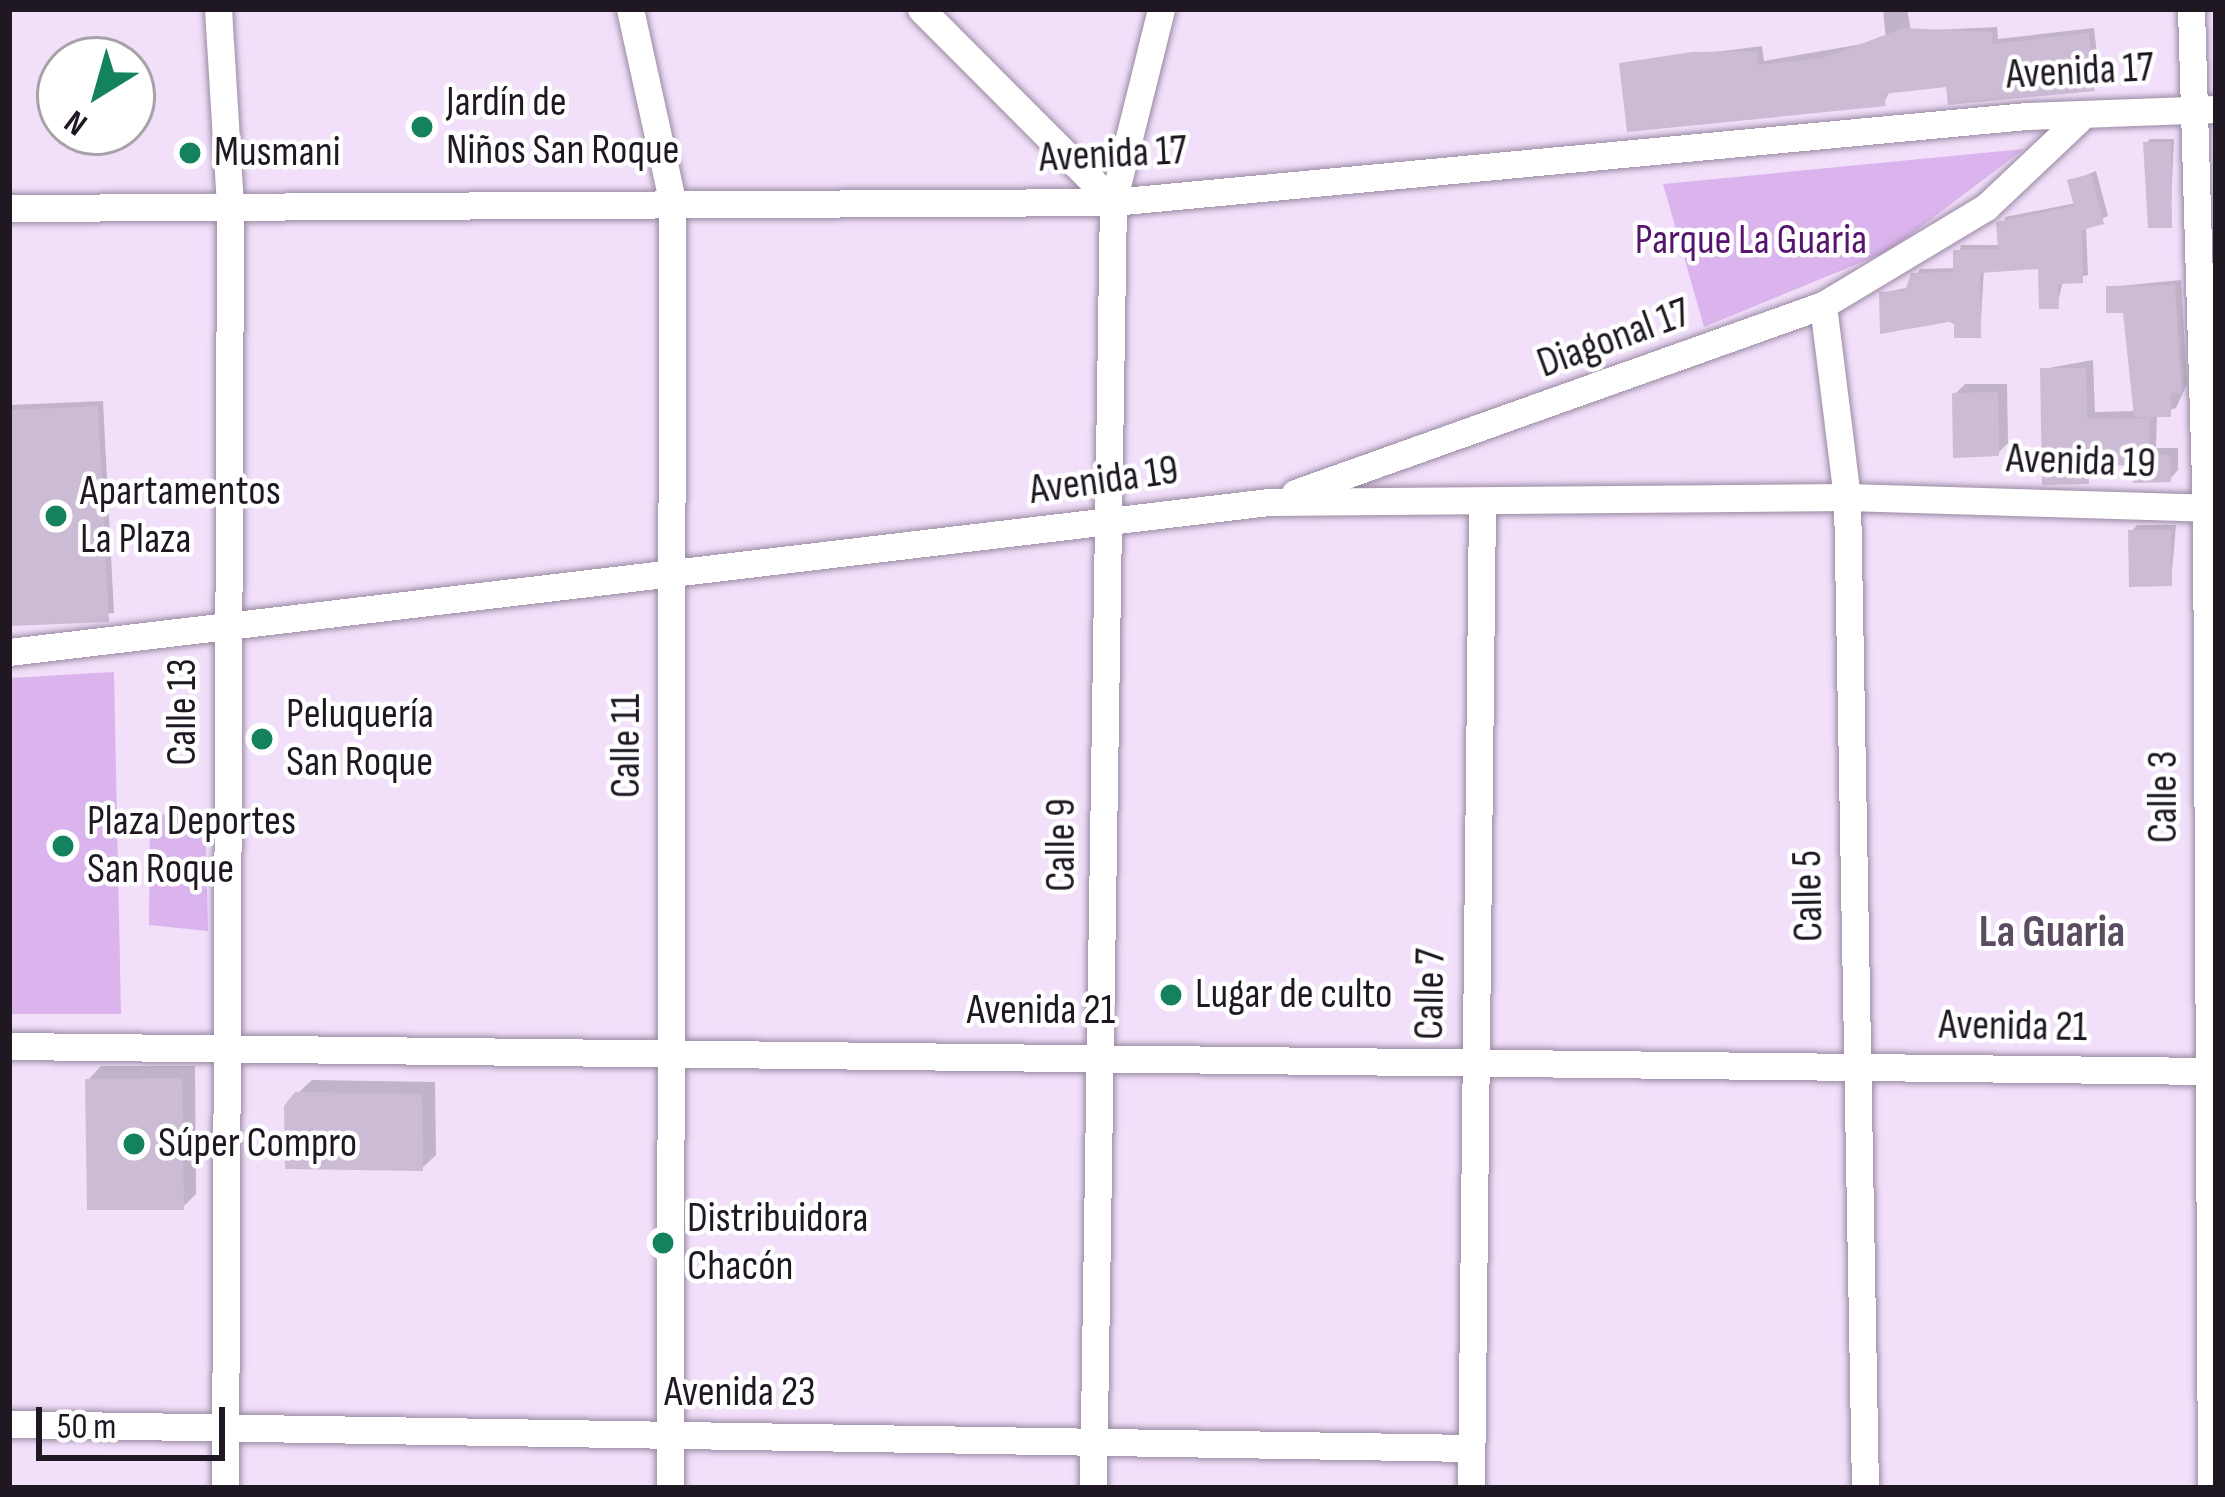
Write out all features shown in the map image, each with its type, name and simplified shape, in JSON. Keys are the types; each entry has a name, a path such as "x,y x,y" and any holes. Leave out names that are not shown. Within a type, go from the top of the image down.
{"street":[{"name":"Calle 13","path":"218,9 230,206 224,628 225,1488"},
{"name":"Calle 11","path":"630,9 672,200 670,1488"},
{"path":"921,9 1113,202"},
{"name":"Calle 9","path":"1093,1488 1104,1052 1102,524 1113,202 1161,9"},
{"name":"Calle 3","path":"2191,9 2210,102 2211,1488"},
{"name":"Avenida 17","path":"9,208 672,200 1113,202 2078,119 2210,102"},
{"name":"Diagonal 17","path":"1268,502 1823,305 1986,207 2078,119"},
{"name":"Calle 5","path":"1823,305 1846,496 1852,1066 1865,1488"},
{"name":"Avenida 19","path":"9,652 670,581 1268,502 1846,496 2211,508"},
{"name":"Calle 7","path":"1471,1488 1472,1059 1482,502"},
{"name":"Avenida 21","path":"9,1046 227,1043 668,1053 1104,1052 2211,1071"},
{"name":"Avenida 23","path":"9,1424 223,1422 669,1436 1094,1434 1470,1448"}],"green space":[{"name":"Parque La Guaria","path":"2024,149 1889,251 1704,327 1663,184"},
{"name":"Plaza Deportes San Roque","path":"114,672 121,1014 9,1014 9,678"},
{"path":"205,813 208,931 149,925 150,815"}],"building":[{"path":"1904,28 1992,32 1993,44 2089,33 2095,91 1948,105 1946,87 1884,94 1886,106 1627,132 1619,63 1692,52 1757,51 1758,65 1823,58"},
{"path":"2143,142 2171,142 2172,228 2148,228"},
{"path":"2091,174 2104,224 2082,230 2083,283 2058,284 2059,309 2039,309 2038,269 1980,273 1981,338 1954,338 1954,321 1880,334 1879,292 1905,291 1911,273 1953,272 1953,250 1998,249 1996,222 2074,206 2067,180"},
{"path":"2175,285 2182,393 2171,393 2171,417 2134,417 2123,313 2106,313 2106,286"},
{"path":"2040,368 2086,368 2087,419 2150,418 2149,455 2170,455 2171,482 2133,483 2133,465 2088,466 2089,484 2042,485"},
{"path":"1998,392 1999,456 1953,458 1952,393"},
{"name":"Apartamentos La Plaza","path":"98,406 109,622 9,626 9,410"},
{"path":"2128,530 2171,530 2172,586 2129,587"},
{"name":"Súper Compro","path":"182,1078 184,1210 87,1210 85,1079"},
{"path":"295,1092 422,1094 423,1171 285,1169 284,1106"}],"place":[{"name":"Jardín de Niños San Roque","path":"422,127"},
{"name":"Musmani","path":"190,153"},
{"name":"Apartamentos La Plaza","path":"56,516"},
{"name":"Peluquería San Roque","path":"262,739"},
{"name":"Plaza Deportes San Roque","path":"63,846"},
{"name":"Lugar de culto","path":"1171,995"},
{"name":"Súper Compro","path":"134,1144"},
{"name":"Distribuidora Chacón","path":"663,1243"}],"district":[{"name":"La Guaria","path":"2052,933"}]}
